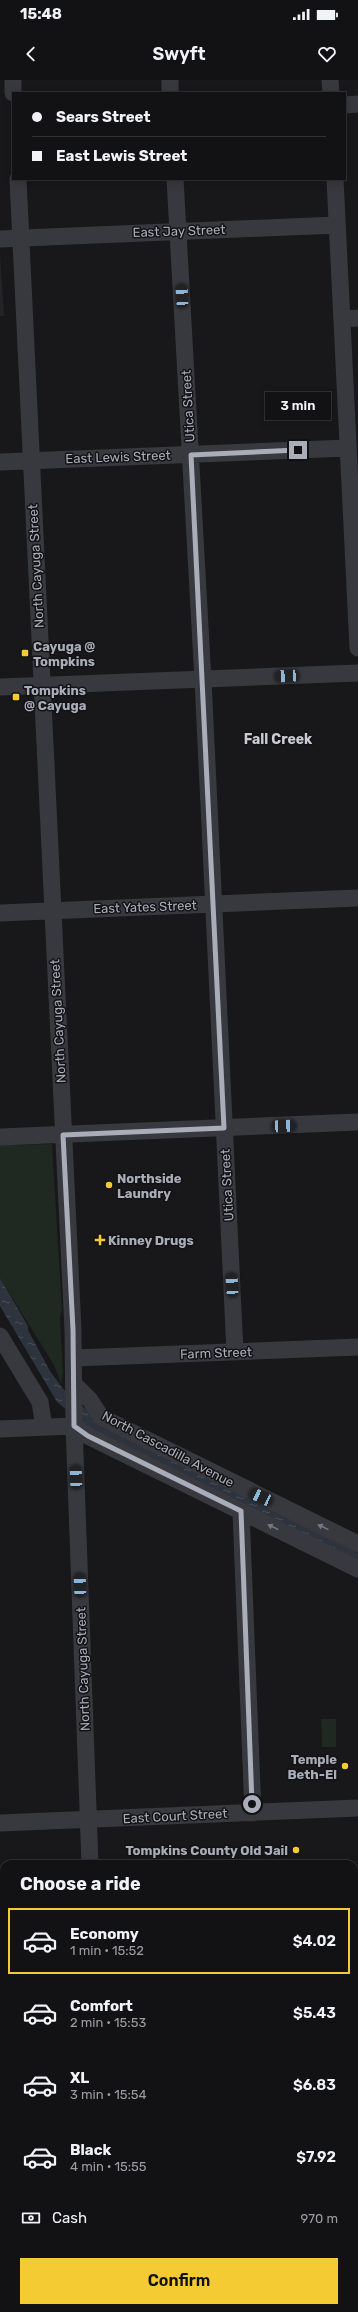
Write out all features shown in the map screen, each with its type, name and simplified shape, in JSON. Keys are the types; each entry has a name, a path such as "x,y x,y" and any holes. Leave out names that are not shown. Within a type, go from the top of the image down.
{"street":[{"path":"13,80 13,92"},
{"path":"170,80 170,92"},
{"path":"330,80 331,92"},
{"path":"346,104 358,104"},
{"name":"North Cayuga Street","path":"18,180 74,1358 74,1426 90,1860"},
{"name":"Utica Street","path":"175,180 203,680 235,1352"},
{"path":"335,180 337,225 350,318 348,448 358,648"},
{"name":"East Jay Street","path":"0,238 337,225"},
{"name":"East Lewis Street","path":"0,462 348,448"},
{"path":"0,687 358,673"},
{"name":"East Yates Street","path":"0,913 358,898"},
{"path":"0,1137 358,1122"},
{"path":"0,1336 40,1402 44,1427"},
{"name":"Farm Street","path":"74,1358 358,1347"},
{"name":"North Cascadilla Avenue","path":"74,1384 90,1400 101,1417 358,1544"},
{"path":"0,1429 74,1426 88,1436 358,1569"},
{"path":"241,1511 253,1813"},
{"name":"East Court Street","path":"0,1822 358,1808"}],"shaded area":[{"path":"0,254 4,316 0,316"},
{"path":"52,1144 62,1310 60,1317 63,1372 61,1384 54,1365 0,1278 0,1145"},
{"path":"321,1719 336,1719 336,1747 322,1747"}],"water":[{"path":"0,1278 28,1326 28,1330 50,1371 64,1390 98,1420 358,1553 358,1562 93,1432 57,1402 0,1306"}],"place":[{"name":"Cayuga @ Tompkins","path":"25,653"},
{"name":"Tompkins @ Cayuga","path":"16,697"},
{"name":"Northside Laundry","path":"109,1185"},
{"name":"Kinney Drugs","path":"100,1240"},
{"name":"Temple Beth-El","path":"345,1766"},
{"name":"Tompkins County Old Jail","path":"296,1850"}],"district":[{"name":"Fall Creek","path":"278,739"}],"route":[{"path":"252,1804 241,1511 228,1506 122,1451 88,1436 74,1426 73,1330 63,1135 224,1128 191,455 298,450"}]}
